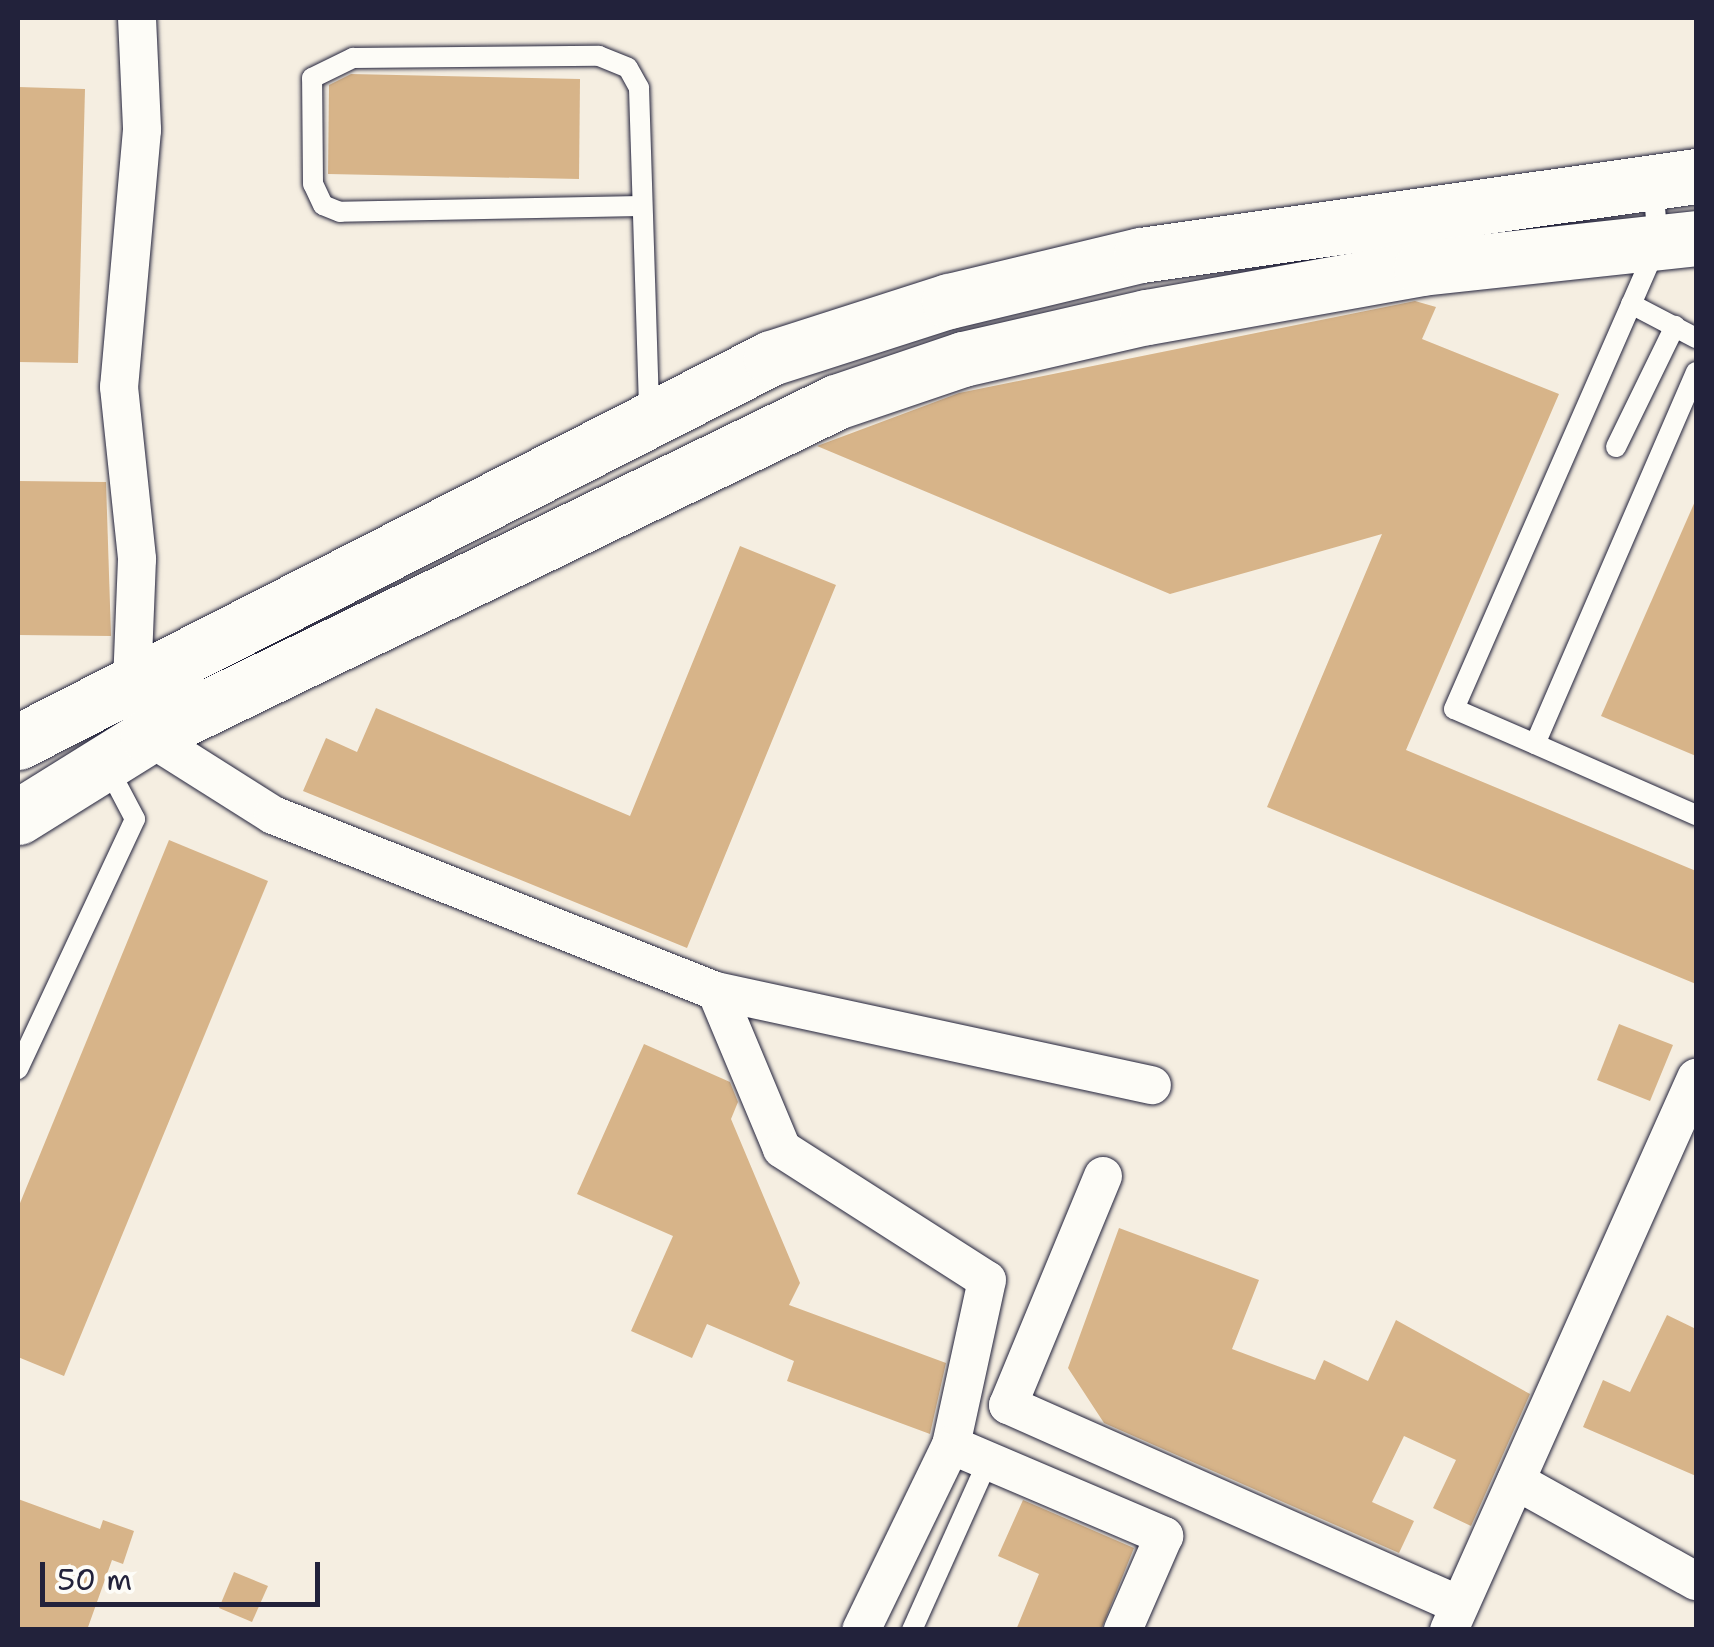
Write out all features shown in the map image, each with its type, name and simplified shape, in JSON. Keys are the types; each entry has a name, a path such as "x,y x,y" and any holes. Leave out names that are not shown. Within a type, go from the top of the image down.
{"main road":[{"path":"18,742 640,421 771,358 949,301 1141,255 1675,179"},
{"path":"18,817 127,749 836,402 963,359 1421,268 1677,241"},
{"path":"640,421 676,480"}],"street":[{"path":"137,18 142,130 119,387 137,559 127,749 274,815 716,991 1152,1085"},
{"path":"716,991 782,1149 987,1280 951,1445 861,1630"},
{"path":"1102,1176 1008,1406 1454,1617 1696,1078"},
{"path":"951,1445 1164,1536 1123,1630"},
{"path":"1516,1481 1696,1580"}],"lane":[{"path":"640,421 641,206 639,88 617,58 353,58 312,78 312,184 323,204 340,212 641,206"},
{"path":"1675,179 1677,241 1632,304 1454,709 1696,816"},
{"path":"1632,304 1696,338"},
{"path":"1616,447 1675,326"},
{"path":"1536,744 1696,372"},
{"path":"18,1069 135,819 127,749"},
{"path":"912,1630 988,1461"}],"building":[{"path":"351,74 580,79 579,179 328,174 329,85"},
{"path":"18,87 85,89 78,363 18,362"},
{"path":"1415,301 1436,307 1422,339 1559,394 1406,750 1696,871 1696,984 1267,807 1382,534 1170,594 817,446 959,393"},
{"path":"18,481 106,482 111,636 18,635"},
{"path":"1696,499 1696,756 1601,716"},
{"path":"740,546 836,585 687,948 303,791 326,738 357,752 376,708 630,816"},
{"path":"169,840 268,881 64,1376 18,1357 18,1208"},
{"path":"1619,1024 1673,1045 1650,1101 1597,1080"},
{"path":"644,1044 730,1082 738,1102 731,1119 800,1283 789,1305 946,1363 930,1434 787,1381 794,1361 707,1324 692,1358 631,1331 673,1236 577,1194"},
{"path":"1119,1228 1259,1280 1232,1349 1315,1380 1324,1360 1368,1381 1396,1320 1530,1394 1471,1526 1433,1508 1456,1460 1404,1436 1372,1502 1414,1521 1399,1553 1104,1423 1068,1368"},
{"path":"1667,1315 1696,1329 1696,1476 1583,1427 1603,1380 1630,1392"},
{"path":"18,1499 100,1529 103,1520 134,1531 123,1564 112,1560 87,1630 18,1630"},
{"path":"1023,1500 1134,1548 1101,1630 1016,1630 1039,1574 998,1556"},
{"path":"234,1572 268,1586 252,1622 219,1608"}]}
